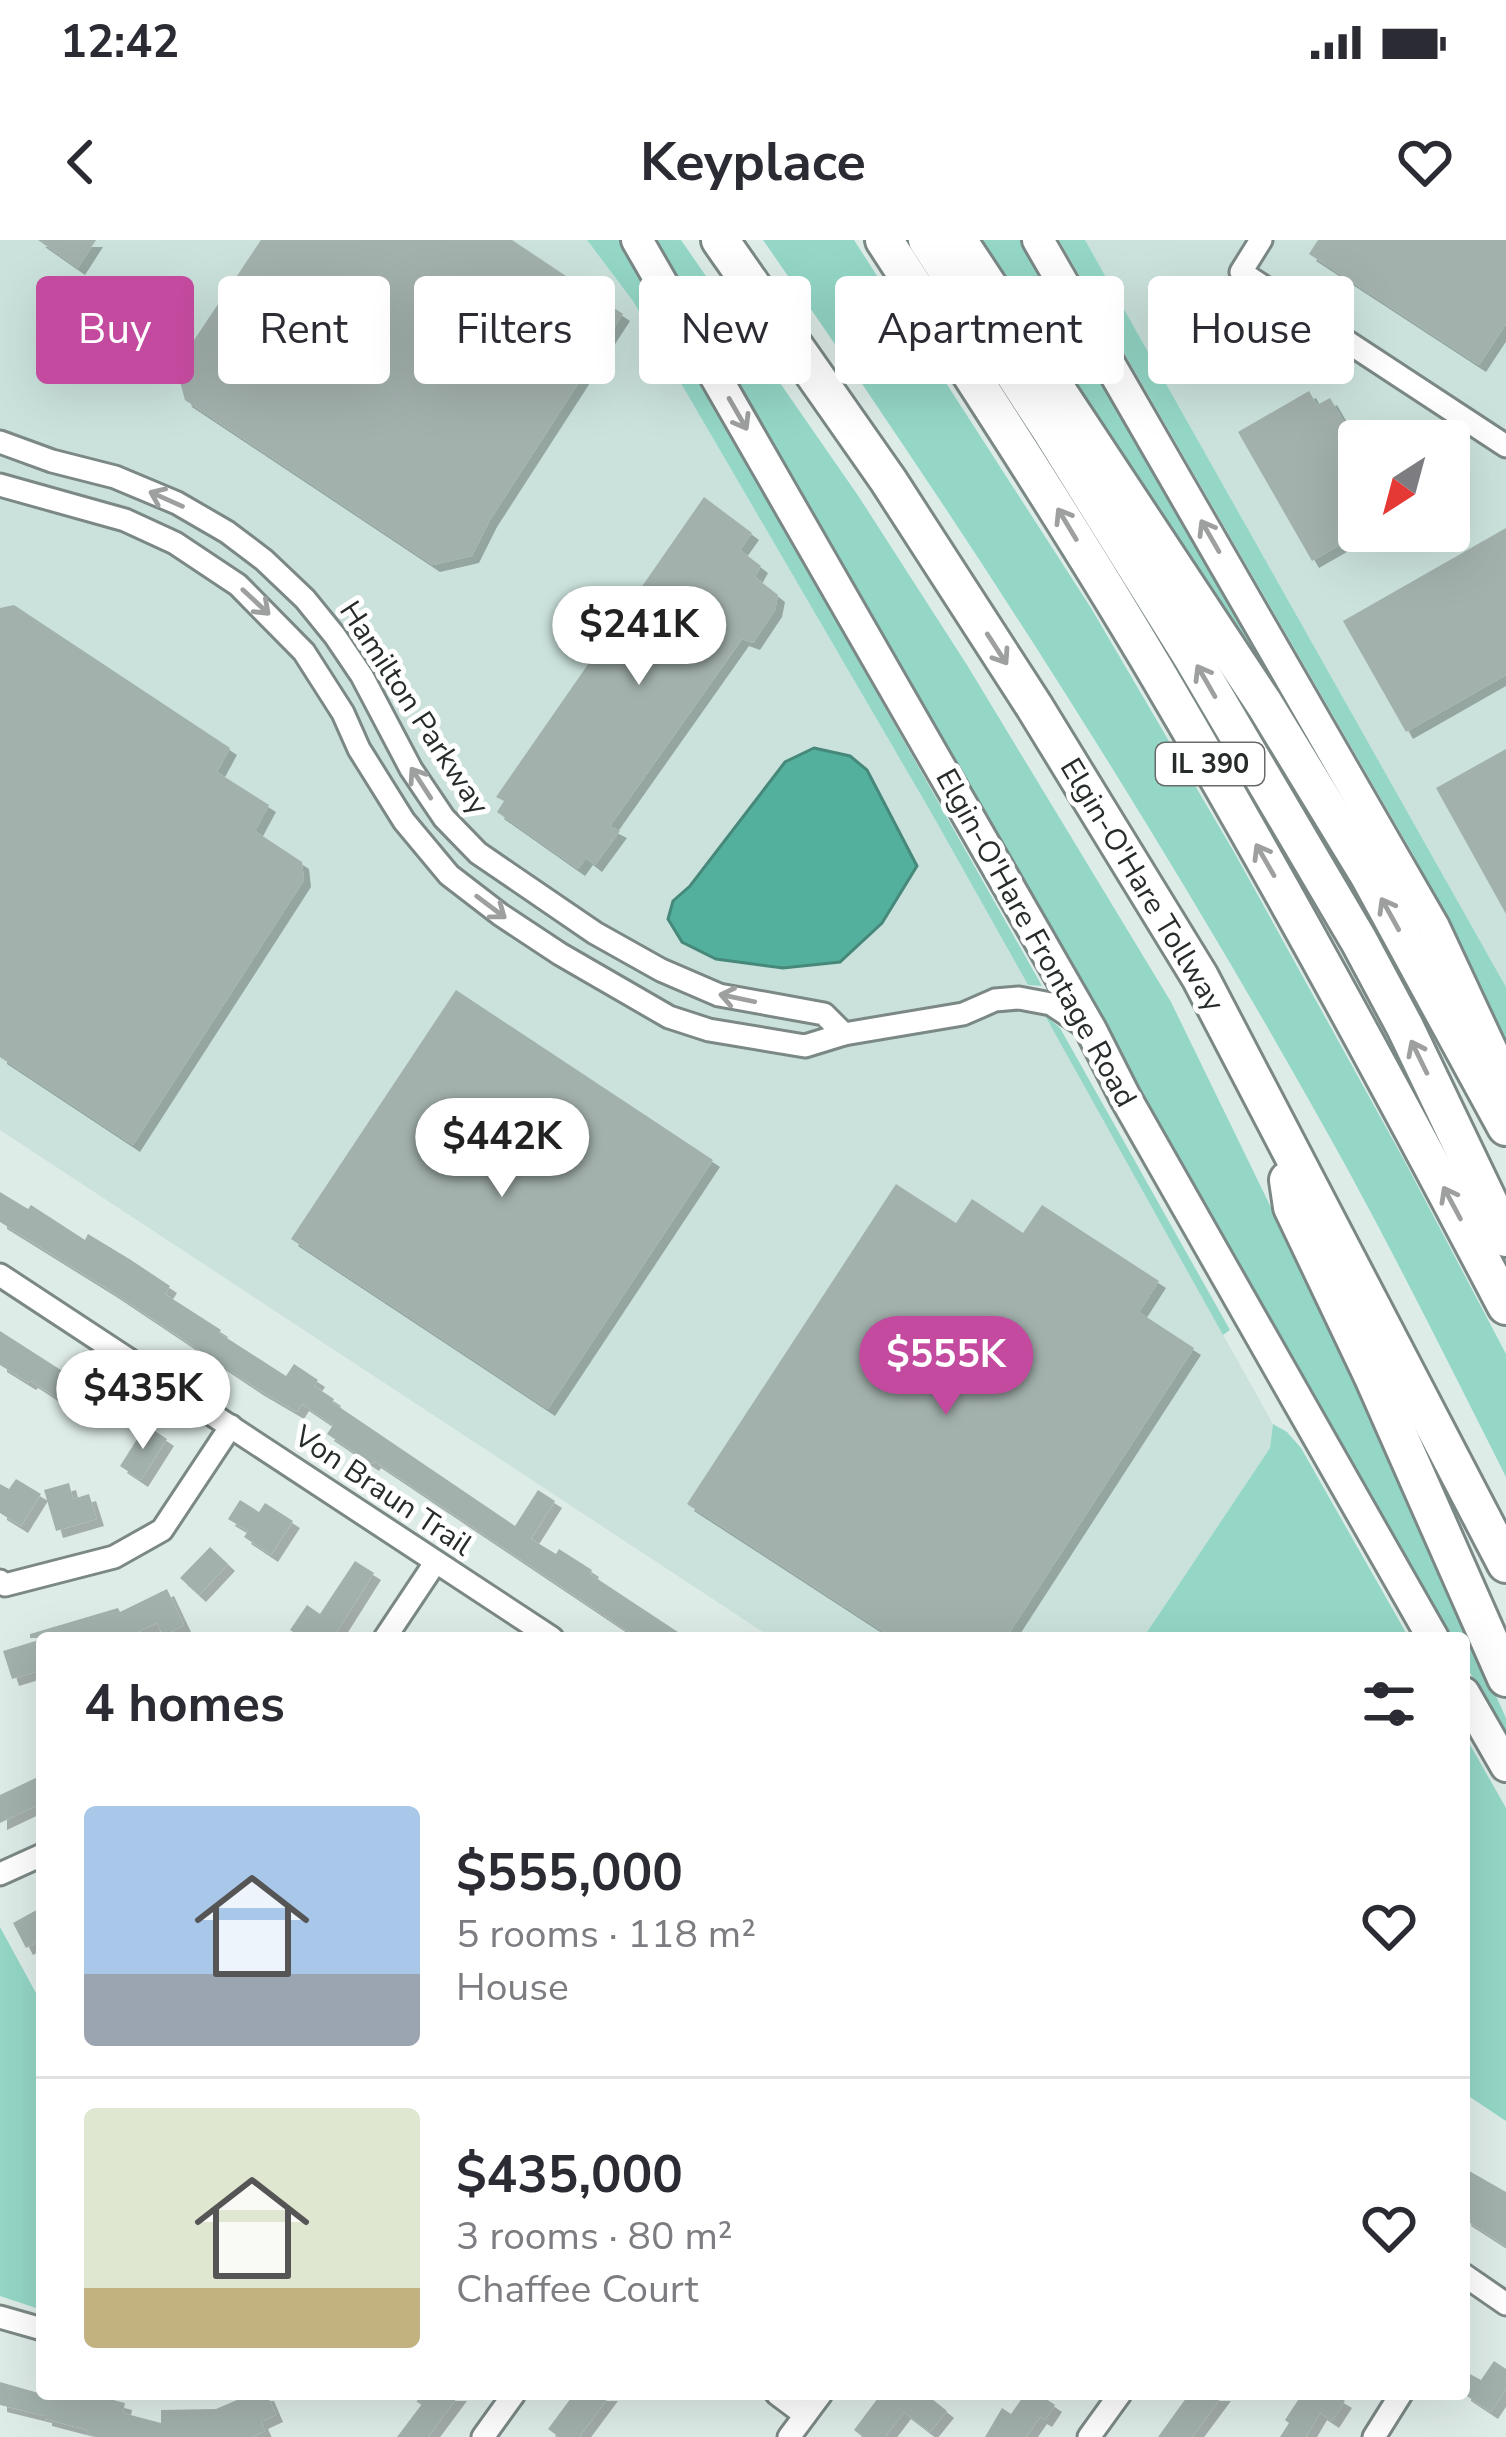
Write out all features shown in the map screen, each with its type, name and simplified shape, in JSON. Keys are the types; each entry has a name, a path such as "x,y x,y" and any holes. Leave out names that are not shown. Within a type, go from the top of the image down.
{"highway":[{"name":"Elgin-O'Hare Tollway","path":"720,240 888,481 1034,706 1200,977 1506,1564"},
{"name":"IL 390","path":"884,240 1026,458 1159,676 1308,936 1506,1306"},
{"path":"926,240 1193,658 1359,941 1506,1238"},
{"path":"958,240 1265,705 1369,876 1506,1127"},
{"path":"1277,1124 1292,1207 1506,1678"}],"main road":[{"name":"Elgin-O'Hare Frontage Road","path":"637,240 1091,1030 1430,1632"},
{"path":"1038,240 1434,928 1506,1082"},
{"path":"1470,1703 1506,1766"}],"street":[{"path":"1262,240 1241,272 1506,446"},
{"name":"Hamilton Parkway","path":"0,442 115,477 177,503 264,560 335,636 411,769 444,818 478,854 595,933 661,970 719,995 824,1014 844,1034"},
{"name":"Hamilton Parkway","path":"0,484 125,520 175,543 238,585 304,652 404,821 448,874 560,954 669,1017 709,1030 806,1046 1019,998 1051,1004 1091,1030"},
{"name":"Von Braun Trail","path":"0,1275 543,1632"},
{"path":"0,1582 5,1585 113,1557 162,1531 231,1426"},
{"path":"389,1632 435,1563"},
{"path":"0,1874 36,1859"},
{"path":"1470,2284 1506,2304"},
{"path":"0,2317 36,2327"},
{"path":"483,2437 510,2400"},
{"path":"785,2400 805,2415"},
{"path":"789,2437 816,2400"},
{"path":"1089,2437 1116,2400"},
{"path":"1374,2437 1397,2400"}],"shaded area":[{"path":"0,240 587,240 614,276 414,276 414,384 615,384 615,277 639,311 639,384 681,384 932,814 1273,1424 1270,1448 1147,1632 763,1632 0,1130"},
{"path":"587,240 620,240 642,276 639,311"},
{"path":"657,240 681,240 706,276 677,276"},
{"path":"763,240 854,240 877,276 835,276 835,345 811,310 811,276 788,276"},
{"path":"980,240 1022,240 1043,276 1004,276"},
{"path":"1059,240 1085,240 1105,276 1080,276"},
{"path":"1085,240 1506,240 1506,987 1166,384 1354,384 1354,276 1148,276 1148,352 1124,309 1124,276 1105,276"},
{"path":"1124,309 1148,352 1148,384 1166,384 1506,987 1506,1041 1413,854 1124,353"},
{"path":"681,384 703,384 1042,986 1028,985"},
{"path":"739,384 781,384 967,665 1171,1002 1321,1310 1467,1632 1447,1632"},
{"path":"861,384 947,384 1091,608 1234,852 1506,1354 1506,1477 1281,1050 1068,698"},
{"path":"1075,384 1105,384 1403,901 1263,671"},
{"path":"814,748 850,756 867,770 917,866 882,923 840,962 783,968 716,959 682,942 668,919 673,901 690,886 785,762"},
{"path":"1044,1014 1060,1028 1230,1330 1223,1335"},
{"path":"1273,1424 1301,1448 1406,1632 1147,1632 1270,1448"},
{"path":"1470,1639 1506,1718 1506,1736 1470,1673"},
{"path":"1470,1745 1506,1808 1506,2121 1470,2097"},
{"path":"0,1927 36,1993 36,2308 0,2296"}],"building":[{"path":"38,240 96,240 78,268"},
{"path":"261,240 512,240 566,276 414,276 414,384 578,384 472,556 433,565 185,400 181,384 194,384 194,340 218,304 218,384 390,384 390,276 237,276"},
{"path":"1318,240 1506,240 1506,324 1479,365 1354,283 1354,276 1343,276 1309,254"},
{"path":"1309,391 1317,405 1330,398 1343,420 1338,420 1338,546 1312,561 1238,432"},
{"path":"704,497 752,533 740,550 761,566 755,577 778,595 775,610 753,643 742,639 610,826 620,831 595,865 586,858 578,869 497,812 504,801 496,797"},
{"path":"1506,528 1506,675 1406,732 1343,621"},
{"path":"14,605 230,748 217,772 269,805 255,831 302,862 304,880 133,1145 0,1057 0,608"},
{"path":"1506,749 1506,914 1436,788"},
{"path":"456,990 713,1160 548,1409 291,1239"},
{"path":"896,1184 956,1223 972,1199 1023,1233 1042,1205 1159,1281 1139,1312 1194,1348 1010,1632 884,1632 687,1504"},
{"path":"0,1192 28,1209 31,1205 85,1240 88,1234 170,1286 165,1294 286,1376 294,1364 318,1380 314,1386 332,1402 515,1526 538,1490 555,1501 531,1539 556,1554 559,1549 678,1632 630,1632 327,1434 333,1425 302,1404 297,1412 256,1388 0,1222"},
{"path":"0,1331 103,1397 89,1419 0,1365"},
{"path":"146,1425 167,1439 141,1480 120,1466"},
{"path":"16,1479 41,1494 21,1526 0,1513 0,1484 9,1489"},
{"path":"69,1483 73,1499 89,1494 97,1519 56,1531 44,1490"},
{"path":"240,1500 259,1512 265,1503 293,1521 271,1555 244,1537 248,1531 228,1519"},
{"path":"210,1547 228,1564 199,1595 180,1578"},
{"path":"355,1561 374,1573 337,1632 290,1630 307,1605 320,1614"},
{"path":"167,1589 184,1625 171,1632 161,1632 157,1623 138,1632 37,1632 118,1608 120,1612"},
{"path":"36,1641 36,1672 12,1679 3,1651"},
{"path":"36,1778 36,1806 0,1823 0,1795"},
{"path":"36,1910 36,1942 26,1948 13,1923"},
{"path":"1470,2171 1506,2192 1506,2246 1470,2223"},
{"path":"1494,2361 1506,2369 1506,2389 1491,2412 1470,2398 1470,2374 1481,2380"},
{"path":"0,2382 36,2392 36,2400 113,2400 125,2403 123,2413 161,2423 161,2410 216,2409 237,2400 270,2400 276,2415 261,2422 265,2431 252,2437 97,2437 45,2416 0,2405"},
{"path":"417,2400 456,2400 428,2437 397,2437 422,2404"},
{"path":"570,2400 607,2400 579,2437 559,2437 548,2429"},
{"path":"876,2400 933,2400 947,2411 930,2432 904,2412 885,2437 863,2437 854,2430"},
{"path":"1021,2400 1048,2400 1055,2405 1026,2437 985,2437 1002,2408 1011,2414"},
{"path":"1185,2400 1220,2400 1192,2437 1158,2437"},
{"path":"1298,2400 1345,2401 1332,2421 1320,2413 1306,2437 1280,2437 1289,2423 1285,2420"}]}
